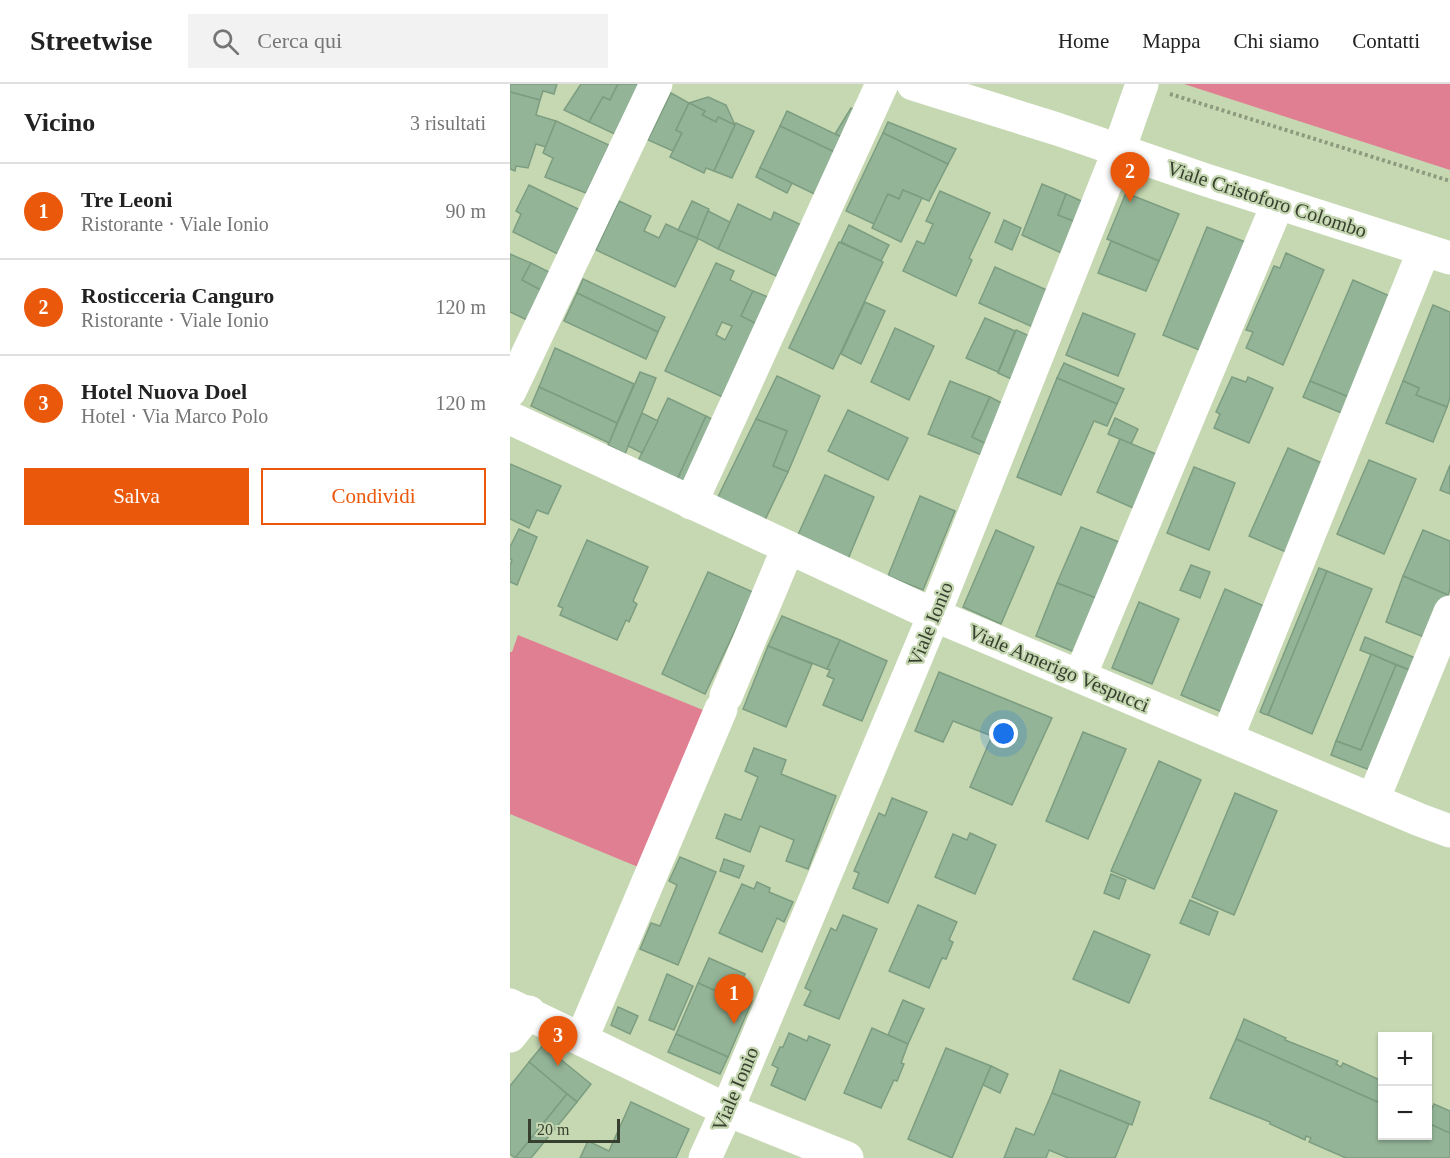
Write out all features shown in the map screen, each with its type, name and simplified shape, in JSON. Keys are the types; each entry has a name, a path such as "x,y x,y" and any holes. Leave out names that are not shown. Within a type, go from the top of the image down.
{"street":[{"path":"510,390 656,84"},
{"path":"691,503 882,84"},
{"name":"Viale Cristoforo Colombo","path":"913,84 1437,254"},
{"name":"Viale Ionio","path":"705,1158 934,615 1119,150 1142,85"},
{"path":"1080,676 1278,203"},
{"path":"1227,738 1437,254"},
{"name":"Viale Amerigo Vespucci","path":"510,418 934,615 1450,831"},
{"path":"582,1038 788,548"},
{"path":"1373,800 1450,612"},
{"path":"516,1018 582,1038 727,1110 848,1158"}],"path":[{"path":"1142,85 1450,182"}],"shaded area":[{"path":"1184,84 1450,84 1450,170"},
{"path":"518,635 708,712 643,869 510,814 510,652 512,652"}],"building":[{"path":"510,84 557,84 554,94 543,91 540,100 510,92"},
{"path":"581,84 618,84 610,100 603,97 589,122 564,110"},
{"path":"618,84 646,84 621,137 589,122 603,97 610,100"},
{"path":"510,92 540,100 536,115 556,121 546,147 536,144 528,168 516,166 515,171 510,169"},
{"path":"671,93 689,103 676,130 682,133 673,151 648,140"},
{"path":"708,97 726,105 735,125 718,117 716,122 702,115 705,111 689,103"},
{"path":"689,103 705,111 702,115 716,122 718,117 735,125 714,171 706,168 704,173 670,157 682,133 676,130"},
{"path":"851,108 866,115 852,142 835,134"},
{"path":"787,111 852,142 845,157 780,126"},
{"path":"556,121 609,145 586,193 545,177 553,158 543,153"},
{"path":"888,122 956,149 948,164 883,133"},
{"path":"736,123 754,131 732,178 714,171"},
{"path":"780,126 845,157 825,199 760,168"},
{"path":"883,133 948,164 929,201 903,190 899,199 888,194 874,224 846,211"},
{"path":"760,168 792,183 787,193 756,177"},
{"path":"1042,184 1066,194 1058,215 1082,224 1068,256 1022,235"},
{"path":"529,185 580,210 566,258 513,232 521,214 516,211"},
{"path":"903,190 922,198 901,242 872,228 888,194 899,199"},
{"path":"940,191 990,213 969,258 972,260 956,296 903,271 917,241 924,244 933,224 926,221"},
{"path":"1126,193 1179,214 1159,261 1107,239"},
{"path":"1066,194 1090,205 1082,224 1058,215"},
{"path":"619,201 651,216 644,231 659,238 666,224 698,239 675,287 596,250"},
{"path":"692,201 709,209 697,238 678,230"},
{"path":"738,204 771,220 774,212 808,228 785,280 718,249"},
{"path":"708,211 730,222 718,249 697,238"},
{"path":"1004,220 1021,228 1012,250 995,242"},
{"path":"849,225 889,245 881,261 841,242"},
{"path":"1207,227 1253,245 1209,354 1163,335"},
{"path":"1111,241 1159,261 1146,291 1098,273"},
{"path":"839,242 883,262 833,369 789,348"},
{"path":"1286,253 1324,270 1283,365 1246,348 1253,332 1246,330 1274,266 1280,268"},
{"path":"510,254 531,263 522,280 541,290 527,320 510,312"},
{"path":"531,263 549,272 541,290 522,280"},
{"path":"716,263 734,271 730,280 753,291 741,316 761,326 727,399 665,371","holes":["722,322 732,326 725,340 716,335"]},
{"path":"995,267 1051,292 1035,328 979,303"},
{"path":"583,279 665,317 658,332 577,293"},
{"path":"1353,280 1394,298 1351,398 1310,381"},
{"path":"753,291 773,299 761,326 741,316"},
{"path":"577,293 658,332 646,359 564,321"},
{"path":"865,302 885,311 861,364 841,354"},
{"path":"1433,305 1450,312 1450,398 1447,407 1416,395 1419,388 1403,381"},
{"path":"1083,313 1135,334 1118,376 1066,355"},
{"path":"985,318 1015,331 998,372 966,358"},
{"path":"895,328 934,346 909,400 871,382"},
{"path":"1016,330 1036,339 1016,381 998,373"},
{"path":"555,348 634,384 617,423 539,387"},
{"path":"1064,363 1124,389 1117,404 1057,378"},
{"path":"640,372 656,378 625,454 608,445"},
{"path":"777,376 820,396 788,472 773,466 787,431 756,419"},
{"path":"1232,377 1246,382 1248,377 1273,388 1249,443 1214,428 1220,414 1216,412"},
{"path":"1057,378 1117,404 1107,426 1094,421 1061,495 1017,477"},
{"path":"950,381 990,397 972,437 987,444 982,455 928,434"},
{"path":"1310,381 1351,398 1344,414 1303,397"},
{"path":"1403,381 1419,388 1416,395 1447,407 1433,442 1386,423"},
{"path":"539,387 617,423 609,443 531,406"},
{"path":"990,397 1004,404 987,444 972,437"},
{"path":"668,398 706,416 677,480 638,461"},
{"path":"848,410 908,438 888,480 828,451"},
{"path":"642,413 658,421 642,453 628,446"},
{"path":"706,416 719,423 689,485 677,480"},
{"path":"1115,418 1138,429 1131,444 1108,434"},
{"path":"756,419 787,431 773,466 788,472 764,522 717,499"},
{"path":"1120,439 1163,457 1140,511 1097,492"},
{"path":"1288,448 1324,464 1286,552 1249,536"},
{"path":"1369,460 1416,479 1384,554 1337,534"},
{"path":"510,464 561,486 548,514 537,510 529,528 510,519"},
{"path":"1450,465 1450,494 1440,490"},
{"path":"1194,467 1235,483 1209,550 1167,533"},
{"path":"825,475 874,497 848,559 797,537"},
{"path":"920,496 955,511 923,590 888,576"},
{"path":"1081,527 1124,544 1101,600 1057,583"},
{"path":"519,529 537,537 517,585 510,582 512,560 510,559 510,547"},
{"path":"996,530 1034,547 1001,624 963,607"},
{"path":"1423,530 1450,541 1450,590 1448,595 1403,576"},
{"path":"587,540 648,567 633,601 637,604 629,622 626,620 617,640 560,615 563,608 558,606"},
{"path":"1191,565 1210,572 1200,598 1180,590"},
{"path":"1319,568 1327,571 1268,715 1264,714 1260,712"},
{"path":"1327,571 1372,589 1312,734 1268,715"},
{"path":"708,572 753,592 705,694 662,674"},
{"path":"1403,576 1448,595 1429,639 1386,622"},
{"path":"1057,583 1101,600 1079,654 1036,636"},
{"path":"1225,589 1266,607 1222,712 1181,695"},
{"path":"1139,602 1179,619 1152,684 1112,668"},
{"path":"782,616 840,640 827,669 768,646"},
{"path":"1365,637 1420,660 1415,672 1360,650"},
{"path":"840,640 887,661 862,721 823,705 834,679 827,676 830,670 827,669"},
{"path":"768,646 812,664 786,727 743,709"},
{"path":"1371,654 1396,665 1361,750 1336,741"},
{"path":"1396,665 1415,672 1375,772 1331,755 1336,741 1361,750"},
{"path":"939,672 1052,718 1012,805 970,787 992,736 953,721 943,742 915,731"},
{"path":"1083,732 1126,749 1088,839 1046,821"},
{"path":"754,748 786,760 781,774 836,796 808,869 786,861 794,840 760,826 750,852 716,838 725,814 741,820 758,777 745,771"},
{"path":"1159,761 1201,780 1154,889 1111,871"},
{"path":"1235,793 1277,811 1234,915 1192,897"},
{"path":"892,798 927,812 888,903 853,888 859,873 854,871 879,813 885,816"},
{"path":"970,833 996,845 975,894 935,877 953,834 967,840"},
{"path":"680,857 716,872 678,965 640,949 651,923 660,926 677,885 669,881"},
{"path":"724,859 744,866 739,878 720,871"},
{"path":"1111,874 1126,880 1119,899 1104,893"},
{"path":"757,882 770,888 769,892 793,902 784,922 777,918 762,952 719,933 742,884 754,889"},
{"path":"1190,900 1218,912 1209,935 1180,923"},
{"path":"918,905 957,922 949,940 953,942 946,959 942,958 929,988 889,971"},
{"path":"843,915 877,929 839,1019 804,1005 811,991 805,988 831,928 836,931"},
{"path":"1094,931 1150,955 1129,1003 1073,979"},
{"path":"709,958 745,974 734,999 698,983"},
{"path":"667,974 693,986 674,1030 649,1020"},
{"path":"698,983 734,999 736,994 752,1001 728,1057 676,1034"},
{"path":"903,1000 924,1009 908,1044 888,1035"},
{"path":"618,1007 638,1016 630,1034 611,1025"},
{"path":"1244,1019 1286,1038 1285,1040 1338,1061 1336,1064 1341,1067 1343,1063 1378,1079 1378,1102 1236,1039"},
{"path":"872,1028 908,1044 901,1063 904,1064 897,1081 894,1080 881,1108 844,1093"},
{"path":"789,1033 807,1041 809,1036 830,1045 805,1100 771,1085 778,1068 772,1065"},
{"path":"676,1034 728,1057 720,1074 668,1052"},
{"path":"1236,1039 1378,1102 1378,1140 1432,1140 1432,1125 1450,1133 1450,1158 1346,1158 1309,1142 1311,1138 1306,1136 1305,1140 1270,1122 1210,1098"},
{"path":"543,1045 591,1084 577,1102 529,1062"},
{"path":"946,1048 991,1066 952,1158 908,1139"},
{"path":"529,1062 567,1094 515,1158 510,1154 510,1086"},
{"path":"991,1066 1008,1074 1000,1093 983,1085"},
{"path":"1060,1070 1140,1102 1132,1125 1052,1093"},
{"path":"1052,1093 1129,1124 1115,1158 1068,1158 1049,1150 1046,1158 1004,1158 1016,1128 1034,1135"},
{"path":"567,1094 577,1102 531,1158 515,1158"},
{"path":"631,1102 689,1129 676,1158 580,1158 588,1141 609,1151"},
{"path":"1434,1104 1450,1111 1450,1133 1432,1125"}],"place":[{"name":"Rosticceria Canguro","path":"1130,202"},
{"name":"Tre Leoni","path":"734,1024"},
{"name":"Hotel Nuova Doel","path":"558,1066"}]}
